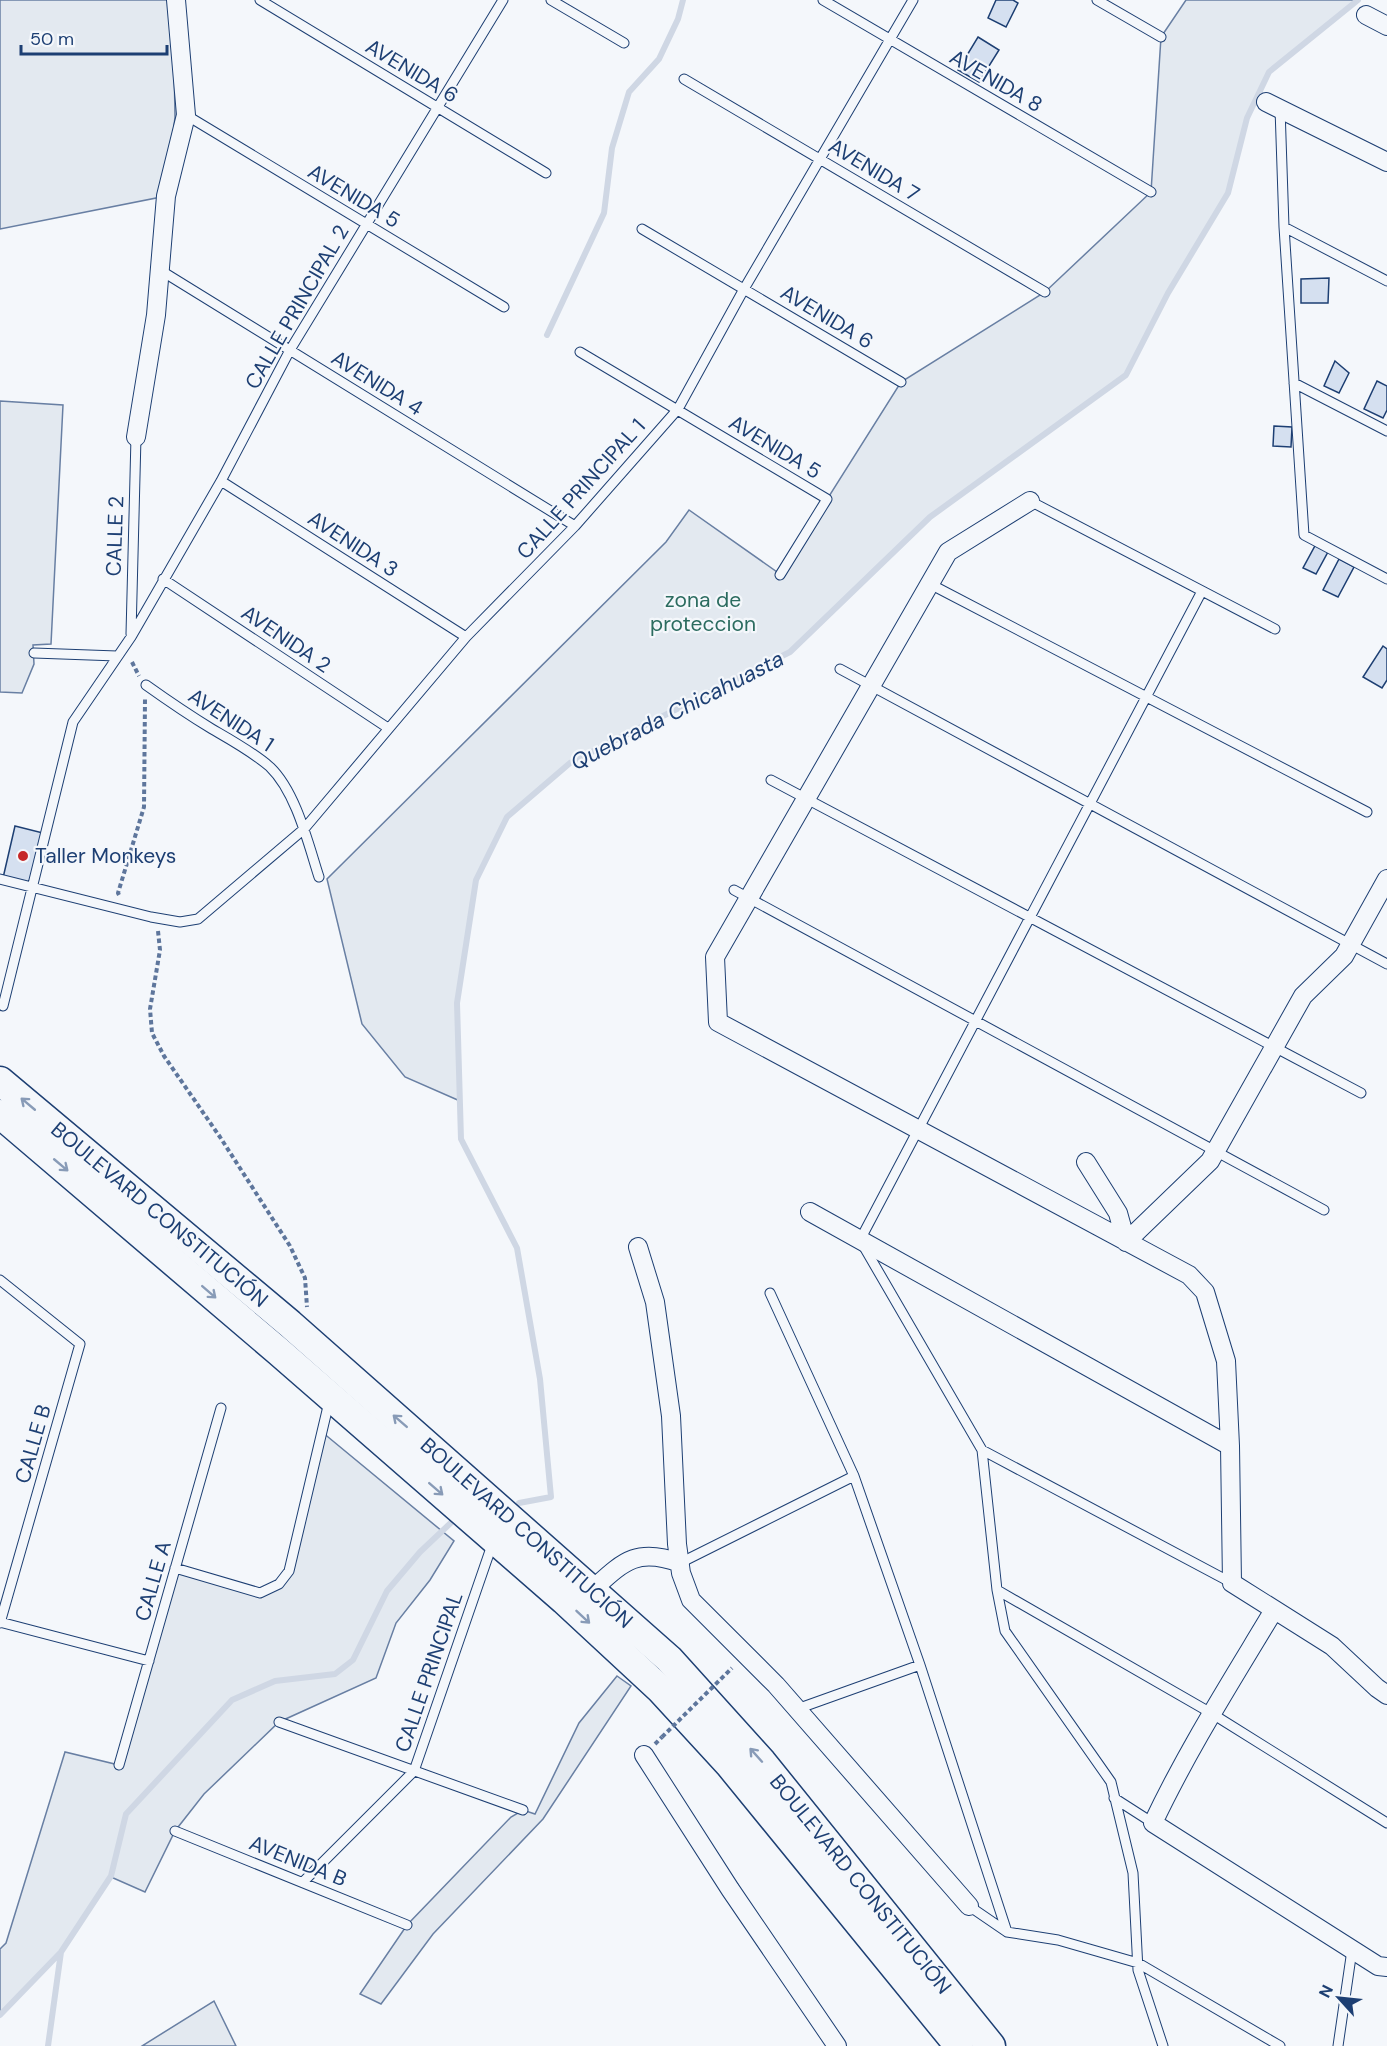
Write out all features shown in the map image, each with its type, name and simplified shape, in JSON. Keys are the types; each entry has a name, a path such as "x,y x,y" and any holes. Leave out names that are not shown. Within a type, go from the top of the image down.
{"highway":[{"name":"BOULEVARD CONSTITUCIÓN","path":"0,1081 308,1341 669,1659 762,1762 991,2046"},
{"name":"BOULEVARD CONSTITUCIÓN","path":"0,1114 494,1539 661,1690 722,1756 959,2046"}],"street":[{"path":"136,437 156,315 166,196 186,115 176,0"},
{"path":"1366,15 1387,26"},
{"path":"1274,105 1387,162"},
{"path":"1030,501 948,552 806,799 741,894 715,957 717,1022 1189,1275 1205,1292 1226,1361 1232,1583 1332,1646 1387,1695"},
{"path":"1126,1242 1210,1161 1303,996 1344,956 1387,879"},
{"path":"1086,1162 1118,1213 1126,1242"},
{"path":"810,1212 1230,1446"},
{"path":"638,1247 655,1302 671,1416 681,1573 691,1600 777,1685 969,1906"},
{"path":"592,1590 619,1566 641,1556 661,1556 680,1563"},
{"path":"1274,1610 1211,1713 1172,1783 1153,1823 1352,1950 1378,1966 1387,1967"},
{"path":"644,1755 730,1889 837,2046"}],"lane":[{"name":"AVENIDA 6","path":"260,0 546,173"},
{"name":"CALLE PRINCIPAL 2","path":"3,1006 73,722 131,637 221,481 290,350 503,0"},
{"path":"550,0 624,43"},
{"name":"AVENIDA 8","path":"823,0 1151,192"},
{"name":"CALLE PRINCIPAL 1","path":"151,917 180,922 198,919 304,829 466,637 575,526 678,409 744,289 913,0"},
{"path":"1097,0 1161,37"},
{"name":"AVENIDA 7","path":"684,79 1046,292"},
{"path":"1274,105 1304,535 1387,579"},
{"name":"AVENIDA 5","path":"186,115 504,307"},
{"path":"1284,227 1387,281"},
{"name":"AVENIDA 6","path":"642,229 901,382"},
{"name":"AVENIDA 4","path":"160,270 575,526"},
{"name":"AVENIDA 5","path":"580,352 827,500 780,575"},
{"path":"1294,383 1387,431"},
{"name":"CALLE 2","path":"131,637 136,437"},
{"name":"AVENIDA 3","path":"221,481 466,637"},
{"path":"1030,501 1275,629"},
{"name":"AVENIDA 2","path":"163,579 388,728"},
{"path":"930,584 1367,812"},
{"path":"1163,2046 1138,1970 1133,1873 1111,1782 1005,1631 997,1590 982,1450 860,1240 1202,591"},
{"path":"34,653 117,657"},
{"path":"840,669 1387,964"},
{"name":"AVENIDA 1","path":"146,685 271,768 291,797 319,877"},
{"path":"771,780 1361,1092"},
{"path":"0,879 151,917"},
{"path":"741,894 1324,1210"},
{"name":"CALLE B","path":"0,1280 80,1344 0,1622"},
{"path":"770,1293 854,1476 920,1665 1007,1932"},
{"path":"175,1568 260,1593 279,1584 289,1571 330,1397"},
{"name":"CALLE A","path":"119,1765 221,1408"},
{"path":"982,1450 1232,1583"},
{"path":"680,1563 854,1476"},
{"name":"CALLE PRINCIPAL","path":"303,1882 414,1771 494,1539"},
{"path":"997,1590 1211,1713 1387,1823"},
{"path":"0,1622 149,1661"},
{"path":"798,1709 920,1665"},
{"path":"279,1722 523,1810"},
{"path":"1114,1798 1153,1823"},
{"name":"AVENIDA B","path":"175,1831 407,1925"},
{"path":"969,1906 1007,1932 1058,1940 1138,1963 1280,2046"},
{"path":"1338,2046 1352,1950"}],"path":[{"path":"131,637 132,664 146,685 144,807 118,893 127,905 151,917 158,930 160,950 150,1009 152,1033 164,1056 220,1137 290,1246 305,1278 308,1341"},
{"path":"662,1737 732,1668"}],"green space":[{"path":"0,0 173,0 175,117 166,196 0,229"},
{"name":"zona de proteccion","path":"1186,0 1358,0 1269,72 1247,118 1228,193 1168,293 1126,375 930,517 790,652 570,763 507,817 476,880 457,1003 460,1101 405,1077 362,1024 327,879 666,542 689,510 780,574 901,382 1045,292 1151,192 1161,37"},
{"path":"0,401 63,405 51,644 33,645 34,664 22,693 0,692"},
{"path":"322,1432 454,1541 430,1580 396,1623 376,1678 279,1722 204,1794 175,1831 145,1892 111,1877 61,1952 0,2015 0,1949 6,1943 65,1752 119,1765 175,1568 260,1593 289,1571"},
{"path":"617,1676 631,1686 543,1819 433,1934 381,2004 360,1994 407,1925 511,1817 523,1810 535,1814 579,1723"},
{"path":"214,2001 236,2046 142,2046"}],"building":[{"path":"996,0 1013,0 1018,3 1006,27 988,18"},
{"path":"978,37 999,50 979,82 958,70"},
{"path":"1329,278 1328,303 1301,303 1301,279"},
{"path":"1335,361 1349,373 1339,393 1324,386"},
{"path":"1377,381 1387,386 1387,410 1383,418 1364,409"},
{"path":"1274,426 1292,427 1291,447 1273,446"},
{"path":"1316,544 1329,550 1316,574 1303,568"},
{"path":"1339,559 1354,567 1338,597 1323,590"},
{"path":"1383,646 1387,649 1387,680 1382,688 1363,677"},
{"name":"Taller Monkeys","path":"15,826 43,833 30,885 3,878"}],"waterway":[{"path":"547,335 604,213 612,148 629,92 659,59 678,19 683,0"},
{"name":"Quebrada Chicahuasta","path":"519,1503 551,1497 540,1379 517,1248 461,1139 457,1003 476,880 507,817 570,763 790,652 930,517 1126,375 1168,293 1228,193 1247,118 1269,72 1358,0"},
{"name":"Quebrada Chicahuasta","path":"0,2015 61,1952 111,1876 126,1814 232,1700 275,1681 335,1674 353,1660 387,1591 420,1552 457,1517"},
{"path":"48,2046 61,1952"}],"place":[{"name":"Taller Monkeys","path":"23,856"}]}
